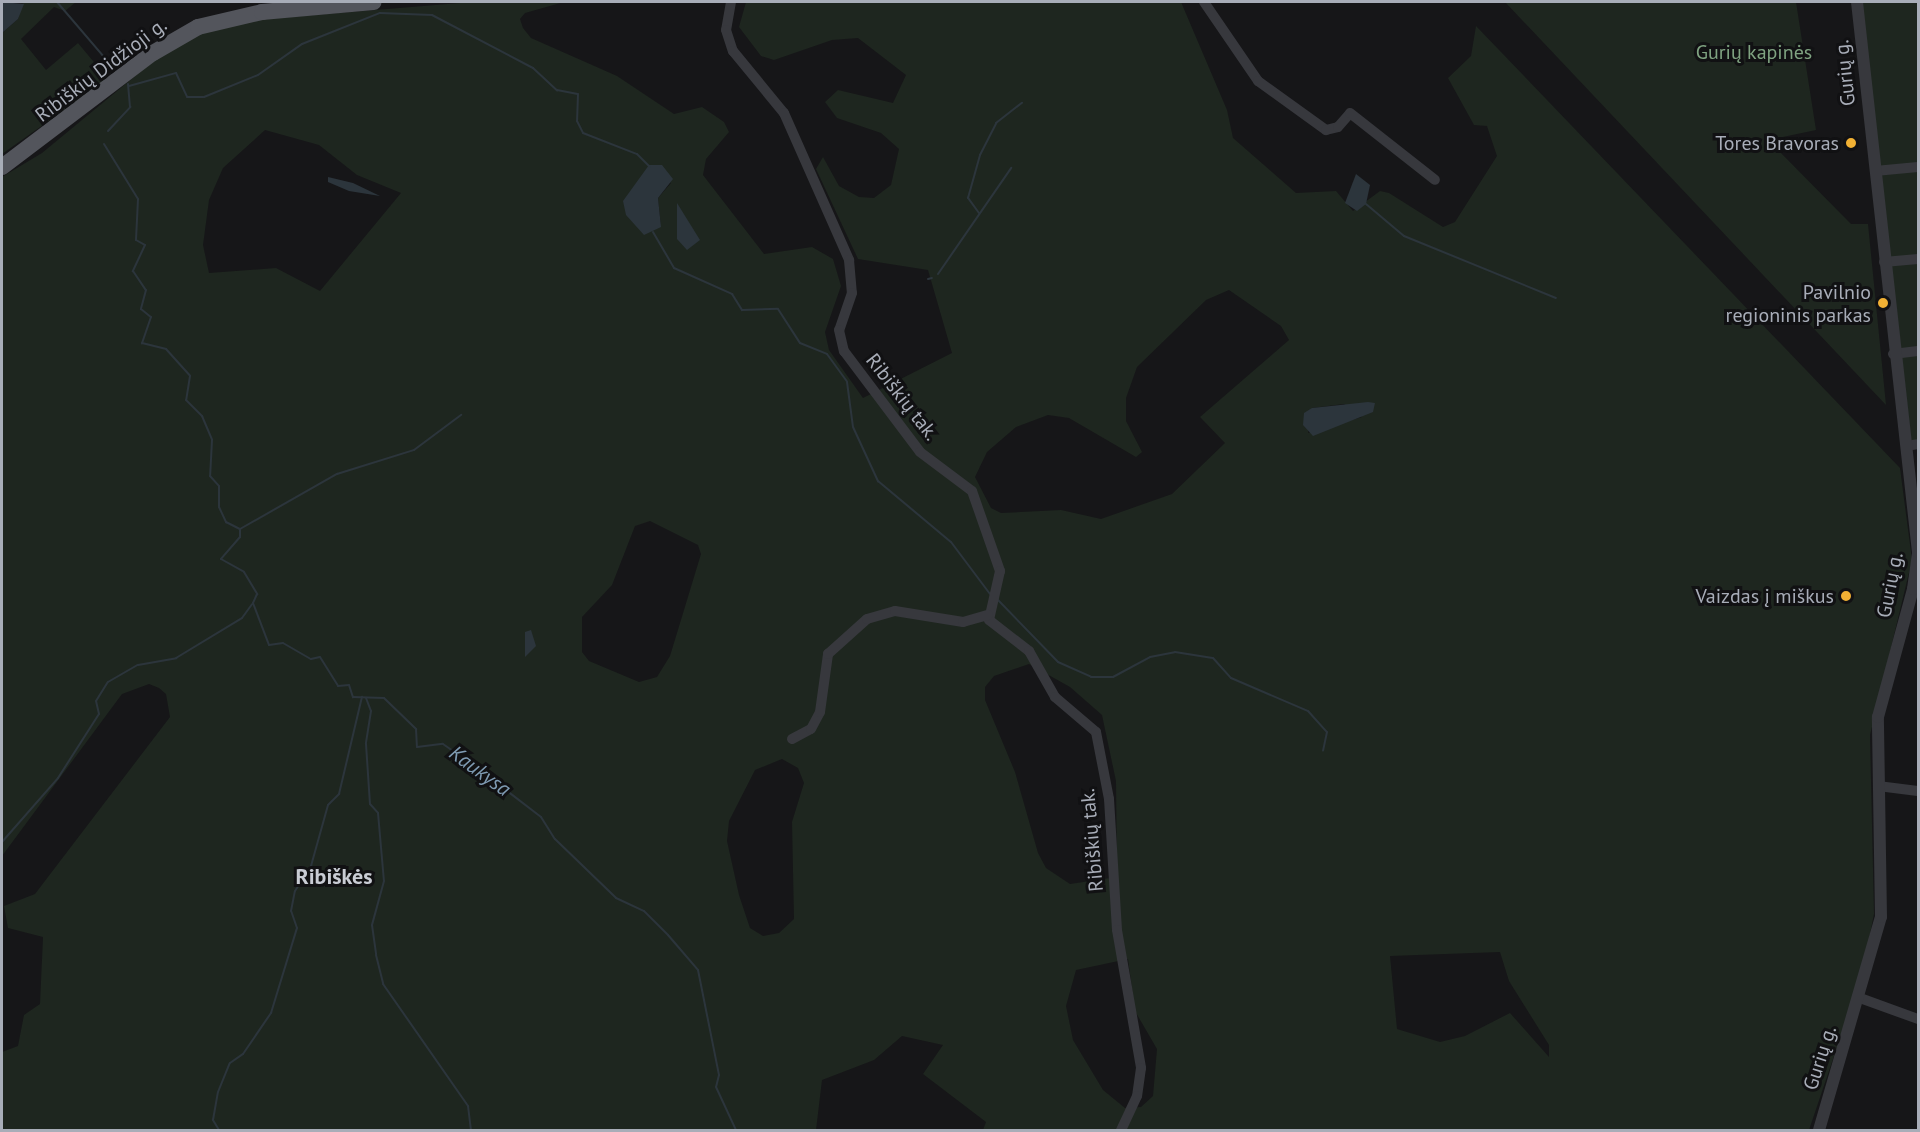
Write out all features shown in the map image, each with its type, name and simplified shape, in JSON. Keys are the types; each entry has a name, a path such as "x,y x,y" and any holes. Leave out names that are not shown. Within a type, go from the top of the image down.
{"main road":[{"name":"Ribiškių Didžioji g.","path":"2,167 188,32 237,15 374,2"}],"street":[{"name":"Ribiškių tak.","path":"731,2 726,30 733,51 778,104 849,260 852,292 839,330 844,351 920,452 972,491 980,504 1000,571 988,615 1029,651 1055,697 1096,732 1109,800 1117,930 1141,1068 1137,1096 1121,1131"},
{"path":"1204,2 1266,87 1326,130 1338,127 1350,113 1435,180"},
{"name":"Gurių g.","path":"1820,1130 1860,998 1881,917 1878,786 1880,702 1913,612 1918,552 1912,445 1893,354 1857,2"},
{"path":"1875,171 1918,167"},
{"path":"1884,262 1918,259"},
{"path":"1893,354 1918,351"},
{"path":"792,739 811,729 818,717 828,654 867,619 895,611 963,622 988,615"},
{"path":"1878,786 1918,791"},
{"path":"1860,998 1918,1019"}],"green space":[{"path":"23,2 76,2 65,11 54,7 21,39 46,70 78,43 108,79 2,154 2,33 18,19"},
{"path":"472,2 564,2 525,13 520,19 523,28 531,38 617,76 674,114 702,107 724,122 729,132 706,159 703,175 764,254 812,247 833,259 841,286 825,332 829,350 863,398 952,353 928,270 858,259 816,169 823,157 839,186 859,197 874,198 891,185 899,149 881,133 837,118 825,102 838,90 893,103 906,75 858,38 832,40 774,60 761,56 739,27 746,2 1181,2 1227,110 1233,138 1296,193 1336,191 1353,211 1380,191 1389,193 1443,227 1455,222 1497,156 1487,126 1474,125 1448,78 1471,56 1476,26 1900,468 1912,560 1870,735 1874,914 1862,973 1809,1130 983,1130 986,1122 923,1074 943,1045 902,1036 874,1060 822,1080 816,1130 2,1130 2,1052 18,1046 24,1015 40,1004 43,937 8,928 4,906 35,894 170,717 166,694 159,688 149,684 122,694 2,856 2,177 42,153 157,58 208,30 243,21","holes":["265,130 319,145 357,175 401,193 320,291 276,268 209,273 203,245 209,200 223,168","649,165 671,183 658,198 661,227","1229,290 1281,326 1289,340 1200,417 1225,443 1172,494 1101,519 1061,510 1001,513 991,508 975,477 987,452 1016,427 1048,415 1069,418 1136,457 1142,452 1126,421 1126,398 1137,367 1206,300","1344,404 1362,417 1308,433 1312,408","650,521 698,545 701,554 670,656 657,677 639,682 589,661 582,652 582,617 612,585 635,526","1029,664 1070,687 1102,715 1116,781 1117,877 1070,884 1046,868 1038,853 1015,772 985,700 985,687 994,676","782,759 798,768 804,783 792,822 794,919 779,933 763,936 750,928 739,895 727,841 729,821 755,770","1500,952 1509,981 1549,1045 1549,1057 1510,1013 1465,1036 1440,1042 1397,1029 1390,956","1128,959 1135,1011 1157,1049 1153,1096 1141,1107 1125,1108 1103,1090 1073,1040 1066,1006 1076,970"]},
{"name":"Gurių kapinės","path":"1505,2 1796,2 1816,130 1768,140 1851,224 1868,224 1886,405"},
{"path":"1862,2 1918,2 1918,447 1912,448"}],"shaded area":[{"path":"2,2 24,4 18,19 2,33"},
{"path":"649,165 662,165 673,179 658,198 661,227 644,235 626,215 623,201"},
{"path":"1356,174 1370,185 1366,204 1357,211 1345,203"},
{"path":"328,177 353,183 380,196 349,191 328,182"},
{"path":"677,203 700,240 687,250 677,239"},
{"path":"1375,403 1373,412 1313,436 1303,425 1304,413 1312,408"},
{"path":"531,630 536,646 525,657 525,632"}],"waterway":[{"name":"Kaukysa","path":"57,2 116,71"},
{"path":"129,86 176,73 187,97 204,97 258,75 302,44 380,13 432,15 533,68 557,90 578,94 577,121 583,133 637,154 650,167"},
{"name":"Kaukysa","path":"108,131 130,107 128,84"},
{"path":"979,213 968,198 980,155 996,123 1022,103"},
{"name":"Kaukysa","path":"104,144 138,199 136,240 145,245 133,271 146,290 141,309 151,317 142,343 166,349 190,376 186,400 202,416 212,440 210,476 219,486 219,507 226,522 240,529 240,537 221,559 244,572 257,594 253,603 269,645 283,643 311,659 320,657 338,686 349,685 353,697 384,698 416,729 417,747 443,744 472,764 541,817 555,839 616,898 644,911 668,935 698,970 719,1075 716,1087 736,1130"},
{"path":"938,274 1011,168"},
{"path":"1366,204 1404,236 1556,298"},
{"path":"653,232 674,268 732,294 742,310 778,309 800,343 827,354 847,382 853,427 878,481 951,542 990,594"},
{"path":"928,279 932,278"},
{"path":"240,529 337,474 414,450 461,415"},
{"path":"998,600 1058,662 1091,677 1113,677 1150,657 1175,652 1213,658 1231,678 1308,711 1327,732 1323,751"},
{"path":"2,842 58,778 99,714 96,701 108,682 138,665 176,658 242,618 252,604"},
{"path":"219,1130 213,1120 218,1092 230,1063 243,1054 271,1013 297,928 291,911 295,891 311,866 328,805 339,794 362,697"},
{"path":"366,698 371,711 366,744 370,804 378,813 384,881 372,925 383,984 468,1106 471,1130"}],"place":[{"name":"Tores Bravoras","path":"1851,143"},
{"name":"Pavilnio regioninis parkas","path":"1883,303"},
{"name":"Vaizdas į miškus","path":"1846,596"}],"district":[{"name":"Ribiškės","path":"334,877"}]}
